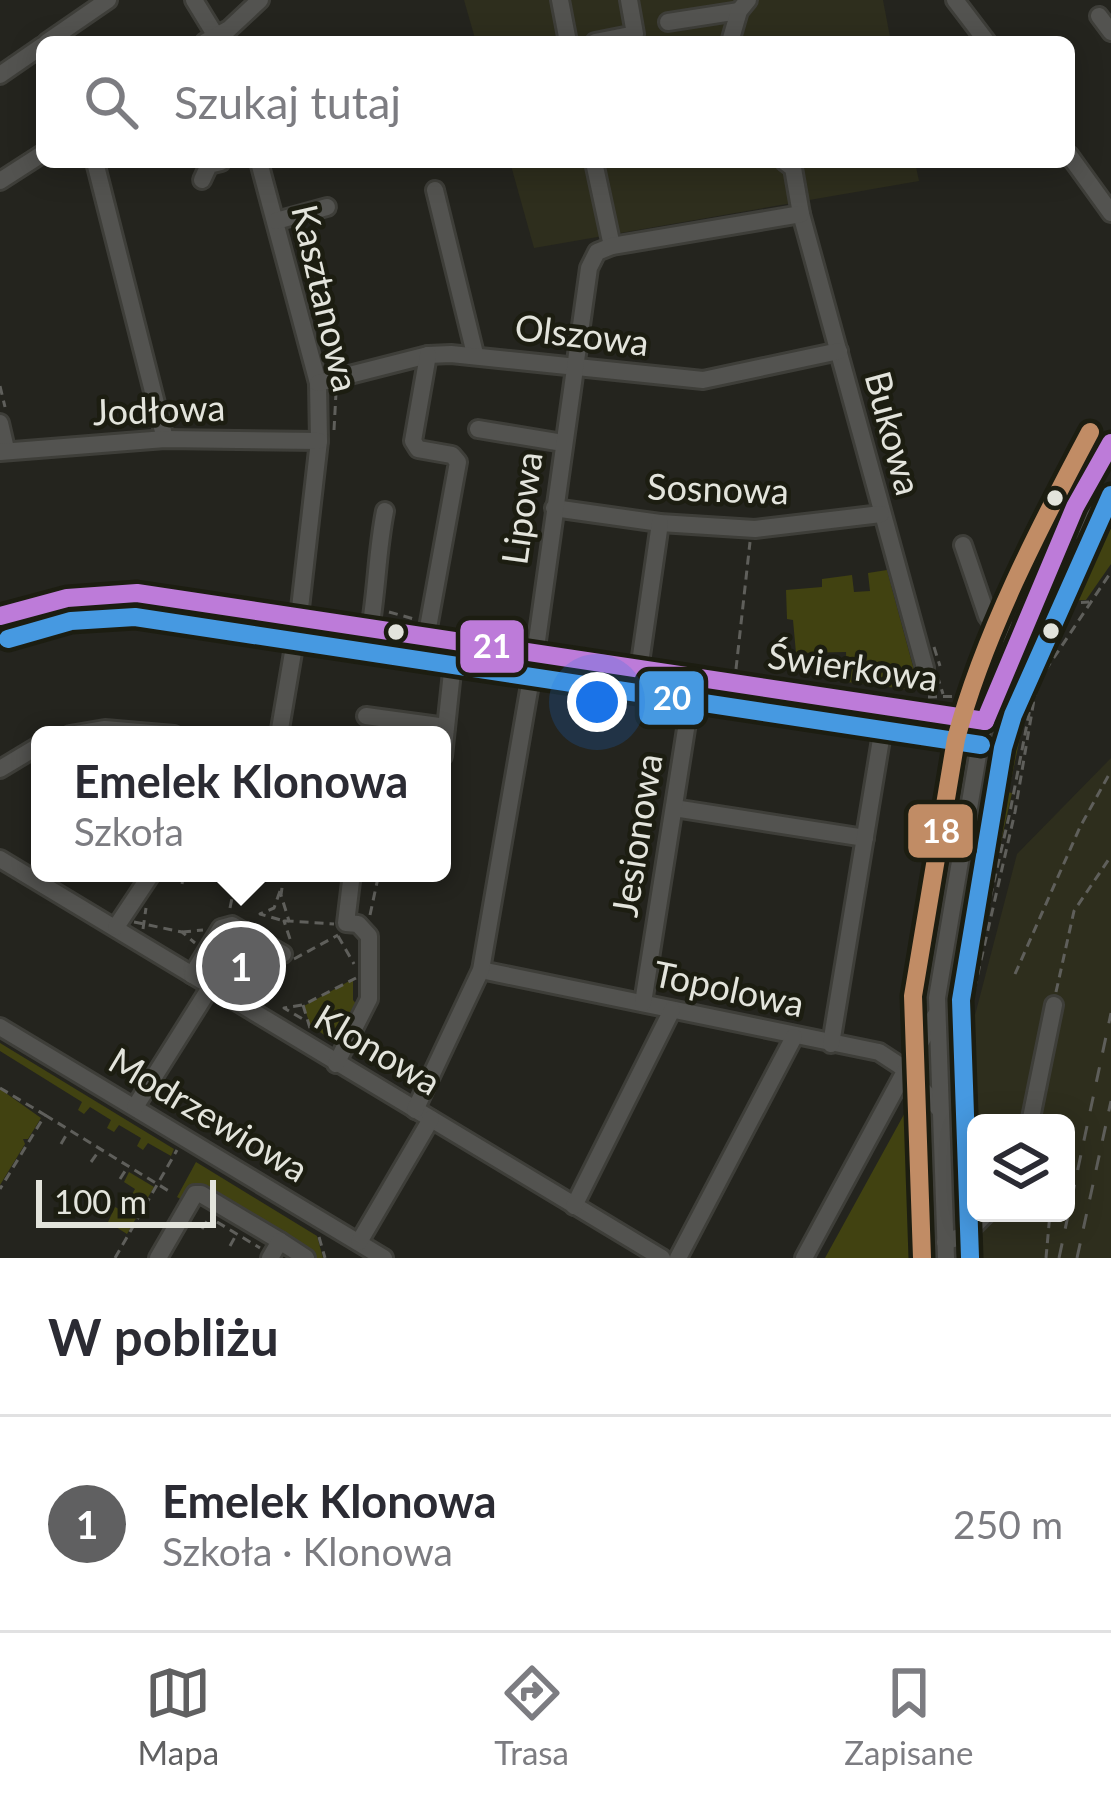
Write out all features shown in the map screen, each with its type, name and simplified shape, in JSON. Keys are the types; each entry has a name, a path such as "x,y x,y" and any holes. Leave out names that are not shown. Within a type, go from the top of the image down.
{"street":[{"path":"56,36 108,0"},
{"path":"194,0 211,36"},
{"path":"219,36 260,0"},
{"path":"560,0 567,36"},
{"path":"625,36 635,34 629,0"},
{"path":"668,22 743,5"},
{"path":"732,36 743,5"},
{"path":"966,5 984,36"},
{"path":"1099,16 1111,32"},
{"path":"0,75 36,50"},
{"path":"0,181 36,158"},
{"path":"1075,163 1111,213"},
{"path":"97,168 165,439"},
{"path":"202,180 208,168"},
{"name":"Kasztanowa","path":"262,168 330,383 281,726"},
{"path":"595,168 612,245 801,214"},
{"name":"Bukowa","path":"793,168 801,214 926,673"},
{"path":"435,190 475,354"},
{"path":"276,221 327,208"},
{"name":"Lipowa","path":"359,1242 423,1114 482,970 535,655 589,268 597,252 612,245"},
{"name":"Olszowa","path":"330,383 428,356 475,354 703,380 839,351"},
{"path":"426,639 458,462 452,455 418,449 413,441 428,356"},
{"path":"3,450 4,421"},
{"path":"478,430 563,443"},
{"name":"Jodłowa","path":"3,450 165,439 320,441"},
{"path":"954,1243 940,1110 937,1013 968,779 985,721 1102,446"},
{"path":"1084,489 1107,518"},
{"name":"Sosnowa","path":"554,508 660,523 751,529 881,514"},
{"path":"370,629 385,512"},
{"path":"1060,543 1085,518 1107,518"},
{"path":"641,677 660,523"},
{"path":"963,545 987,616 1019,638"},
{"name":"Świerkowa","path":"0,616 48,600 137,592 535,655 641,677 734,683 985,721"},
{"path":"446,726 455,644"},
{"name":"Jesionowa","path":"643,1004 694,678"},
{"path":"366,716 439,726"},
{"path":"832,1044 882,733"},
{"path":"0,769 31,750"},
{"path":"674,808 865,838"},
{"name":"Klonowa","path":"0,859 31,877"},
{"name":"Klonowa","path":"39,882 662,1258"},
{"path":"116,927 146,882"},
{"path":"336,1064 369,999 368,934 358,924 346,923 351,882"},
{"path":"192,975 221,928 232,925 291,956"},
{"name":"Topolowa","path":"482,970 879,1052 905,1070 940,1110"},
{"path":"135,1107 211,986"},
{"path":"1032,1114 1054,1005"},
{"path":"574,1206 672,1010"},
{"path":"804,1258 937,1013"},
{"name":"Modrzewiowa","path":"0,1027 384,1258"},
{"path":"678,1258 794,1037"},
{"path":"158,1258 195,1194 201,1193 306,1258"},
{"path":"954,1243 977,1222"},
{"path":"270,1258 280,1240"}],"path":[{"path":"0,386 4,421"},
{"path":"1058,512 1102,446"},
{"path":"1017,789 1044,639 1078,559 1107,518"},
{"path":"734,683 751,529"},
{"path":"1031,692 1111,572"},
{"path":"1049,604 1091,602"},
{"path":"0,633 20,625"},
{"path":"926,673 936,676 944,698"},
{"path":"575,674 641,677"},
{"path":"916,695 972,694 987,676"},
{"path":"954,1243 957,1042 1017,789 1037,682"},
{"path":"1006,684 1031,692"},
{"path":"952,724 957,728 968,779 1017,789"},
{"path":"1015,974 1080,826 1111,771"},
{"path":"1054,1005 1074,911 1111,856"},
{"path":"230,908 236,882"},
{"path":"283,882 291,956"},
{"path":"368,934 377,882"},
{"path":"282,889 274,908 260,914 341,925"},
{"path":"307,1022 284,1008 303,1005 356,978 332,924"},
{"path":"143,925 182,932"},
{"path":"303,1005 310,1028"},
{"path":"0,1088 172,1193"},
{"path":"0,1102 7,1092"},
{"path":"0,1189 45,1115"},
{"path":"61,1144 69,1130"},
{"path":"91,1162 100,1149"},
{"path":"115,1258 177,1150"},
{"path":"120,1179 128,1167"},
{"path":"189,1204 265,1250 260,1258"},
{"path":"202,1229 209,1217"},
{"path":"1046,1258 1049,1222"},
{"path":"230,1246 237,1234"},
{"path":"318,1234 325,1258"}],"shaded area":[{"path":"464,0 883,0 890,36 474,36"},
{"path":"512,168 916,168 919,181 534,248"},
{"path":"1111,529 1111,564 1086,600 1065,601 1078,569 1103,530"},
{"path":"887,570 917,681 913,690 847,682 846,652 796,653 786,590 822,587 822,579 852,575 854,592 870,591 868,573"},
{"path":"1006,688 1027,705 1010,785 981,779 991,727"},
{"path":"1111,758 1111,1258 971,1258 970,1222 1075,1222 1075,1114 969,1114 968,1042 1017,854"},
{"path":"980,786 1012,793 956,1041 957,1140 949,1144 946,983"},
{"path":"353,979 353,1000 358,1006 352,1009 337,1044 310,1025 304,1006"},
{"path":"0,1043 174,1149 171,1156 148,1143 143,1150 137,1146 141,1138 119,1125 114,1132 107,1128 111,1120 90,1107 84,1114 78,1110 82,1102 0,1051"},
{"path":"0,1089 41,1118 28,1139 23,1139 25,1144 0,1185"},
{"path":"913,1098 927,1122 929,1258 825,1258"},
{"path":"196,1162 317,1236 323,1258 313,1258 309,1251 196,1183 184,1201 177,1197"},
{"path":"129,1172 154,1187 127,1234 108,1222 115,1207 123,1211 135,1189 124,1182"}],"railway":[{"path":"1059,1258 1111,1013"},
{"path":"1077,1258 1111,1101"}],"transit line":[{"name":"18","path":"922,1258 913,996 956,739 997,621 1090,432"},
{"name":"21","path":"985,721 1075,507 1111,443"},
{"name":"20","path":"970,1257 961,1000 1003,748 1013,715 1111,495"},
{"name":"21","path":"0,616 67,598 137,593 985,721"},
{"name":"20","path":"8,639 71,621 135,617 981,745"}],"place":[{"name":"Emelek Klonowa","path":"241,966"}]}
